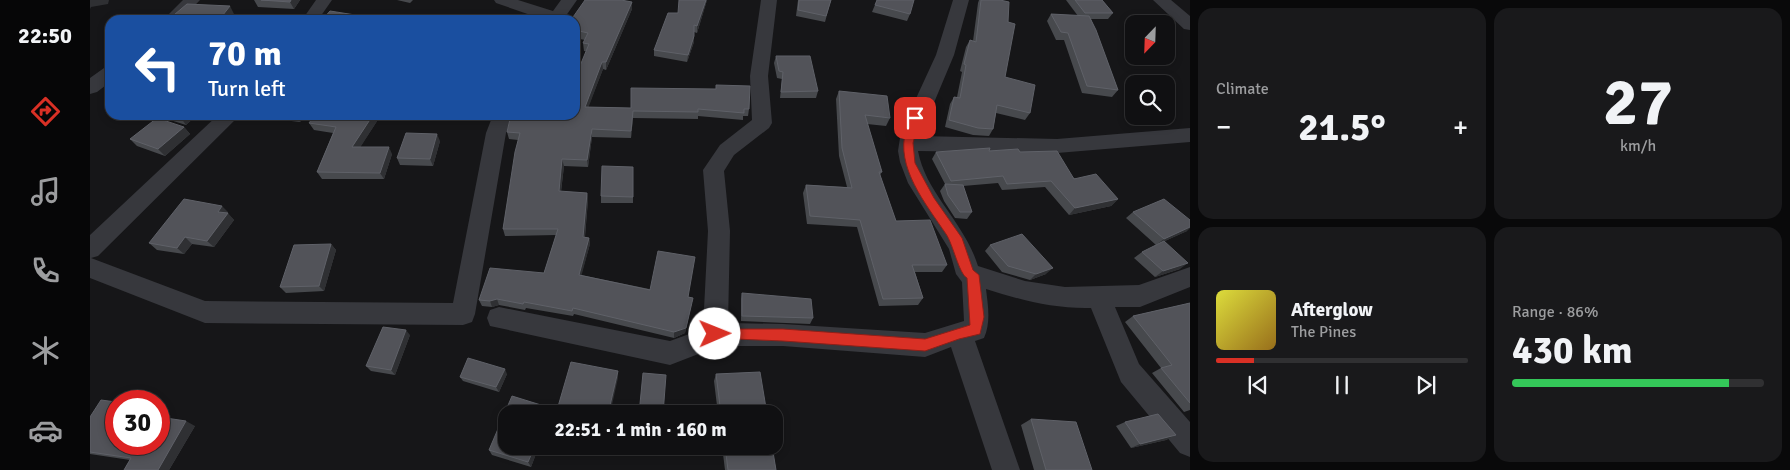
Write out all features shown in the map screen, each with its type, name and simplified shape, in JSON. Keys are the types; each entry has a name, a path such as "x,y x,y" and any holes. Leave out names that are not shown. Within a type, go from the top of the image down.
{"street":[{"path":"176,15 192,0"},
{"path":"314,15 324,0"},
{"path":"502,0 545,15"},
{"path":"559,15 569,0"},
{"path":"770,0 760,76 759,98 762,123 727,150 713,170 719,231 715,334 783,335 925,345 959,333 976,330 977,317 973,275"},
{"path":"961,0 942,62 931,90 915,118 908,143 910,163 916,177 958,241 968,274 1025,291 1065,298 1140,296 1176,280 1190,277"},
{"path":"1161,0 1190,25"},
{"path":"90,69 105,65"},
{"path":"90,88 105,76"},
{"path":"90,249 225,120"},
{"path":"90,268 205,312 463,314 496,133 501,120"},
{"path":"908,143 1057,146 1190,135"},
{"path":"1099,298 1130,373 1190,443"},
{"path":"499,318 670,353 721,333"},
{"path":"959,333 1006,470"}],"building":[{"path":"261,0 291,0 290,2"},
{"path":"585,0 621,0 632,2 606,62 602,62 585,107 631,108 631,88 716,89 716,85 750,86 749,109 744,109 744,113 698,109 698,112 633,111 631,131 592,129 587,160 562,159 559,191 587,193 583,237 589,238 579,275 650,290 658,251 695,257 688,297 693,298 686,328 674,332 573,308 572,311 524,302 523,304 497,299 490,301 479,300 490,268 544,273 558,229 503,229 515,152 520,133 507,132 510,120 580,120 580,66 589,44 583,43 588,33 580,31 580,15 574,15"},
{"path":"679,0 706,0 697,26 694,25 694,36 688,55 654,50 668,13 678,13"},
{"path":"799,0 831,0 826,16 798,10"},
{"path":"877,0 914,0 910,14 875,5"},
{"path":"981,0 1009,2 1008,22 1015,24 1005,77 1035,85 1030,113 997,105 993,129 978,128 949,120 954,97 960,98 966,65 964,64 970,40 976,42"},
{"path":"1075,0 1102,0 1113,13 1085,13"},
{"path":"187,4 230,6 223,15 174,15"},
{"path":"330,11 355,15 326,15"},
{"path":"1051,14 1089,16 1118,90 1087,86 1068,33 1061,32"},
{"path":"776,56 810,56 818,91 781,92 783,72 779,71"},
{"path":"839,91 887,96 890,118 865,115 882,172 879,172 896,221 930,220 947,265 912,265 923,298 883,299 860,220 810,216 806,185 852,188 842,148"},
{"path":"154,120 163,120 184,127 158,149 130,139"},
{"path":"311,120 370,120 352,147 389,147 380,173 317,172 336,127 309,123"},
{"path":"406,133 437,134 430,159 397,158"},
{"path":"990,148 989,151 1018,149 1020,152 1057,151 1074,179 1096,174 1118,199 1075,208 1051,181 1007,184 1003,176 951,181 936,152"},
{"path":"602,166 633,167 633,197 601,196"},
{"path":"945,184 963,185 972,212 960,212 948,195"},
{"path":"184,199 222,206 218,212 228,213 207,241 185,237 177,248 149,243"},
{"path":"1164,199 1190,220 1190,227 1164,239 1133,212"},
{"path":"1022,234 1053,268 1036,274 1008,266 990,245"},
{"path":"1164,241 1188,263 1163,271 1142,252"},
{"path":"331,244 319,286 280,287 294,245"},
{"path":"742,293 811,299 813,318 742,316"},
{"path":"1190,303 1190,403 1161,368 1172,365 1133,316"},
{"path":"383,327 406,330 391,370 366,366"},
{"path":"468,358 505,369 496,387 460,377"},
{"path":"571,362 618,371 610,405 558,405"},
{"path":"760,372 766,405 720,405 716,374"},
{"path":"643,373 666,375 664,405 640,405"},
{"path":"512,396 541,405 508,405"},
{"path":"101,400 105,401 105,454 90,452 90,417"},
{"path":"1158,414 1176,435 1140,444 1125,422"},
{"path":"170,419 186,421 170,449"},
{"path":"1031,419 1076,422 1092,470 1046,470"},
{"path":"498,429 498,453 489,450"},
{"path":"110,455 167,455 158,470 124,470 131,458"},
{"path":"505,455 531,455 528,462"},
{"path":"726,455 774,455 776,470 728,470"}],"route":[{"path":"715,334 783,335 925,345 959,333 976,330 977,317 973,275 968,274 958,241 930,201 910,163 908,143 915,118"}]}
